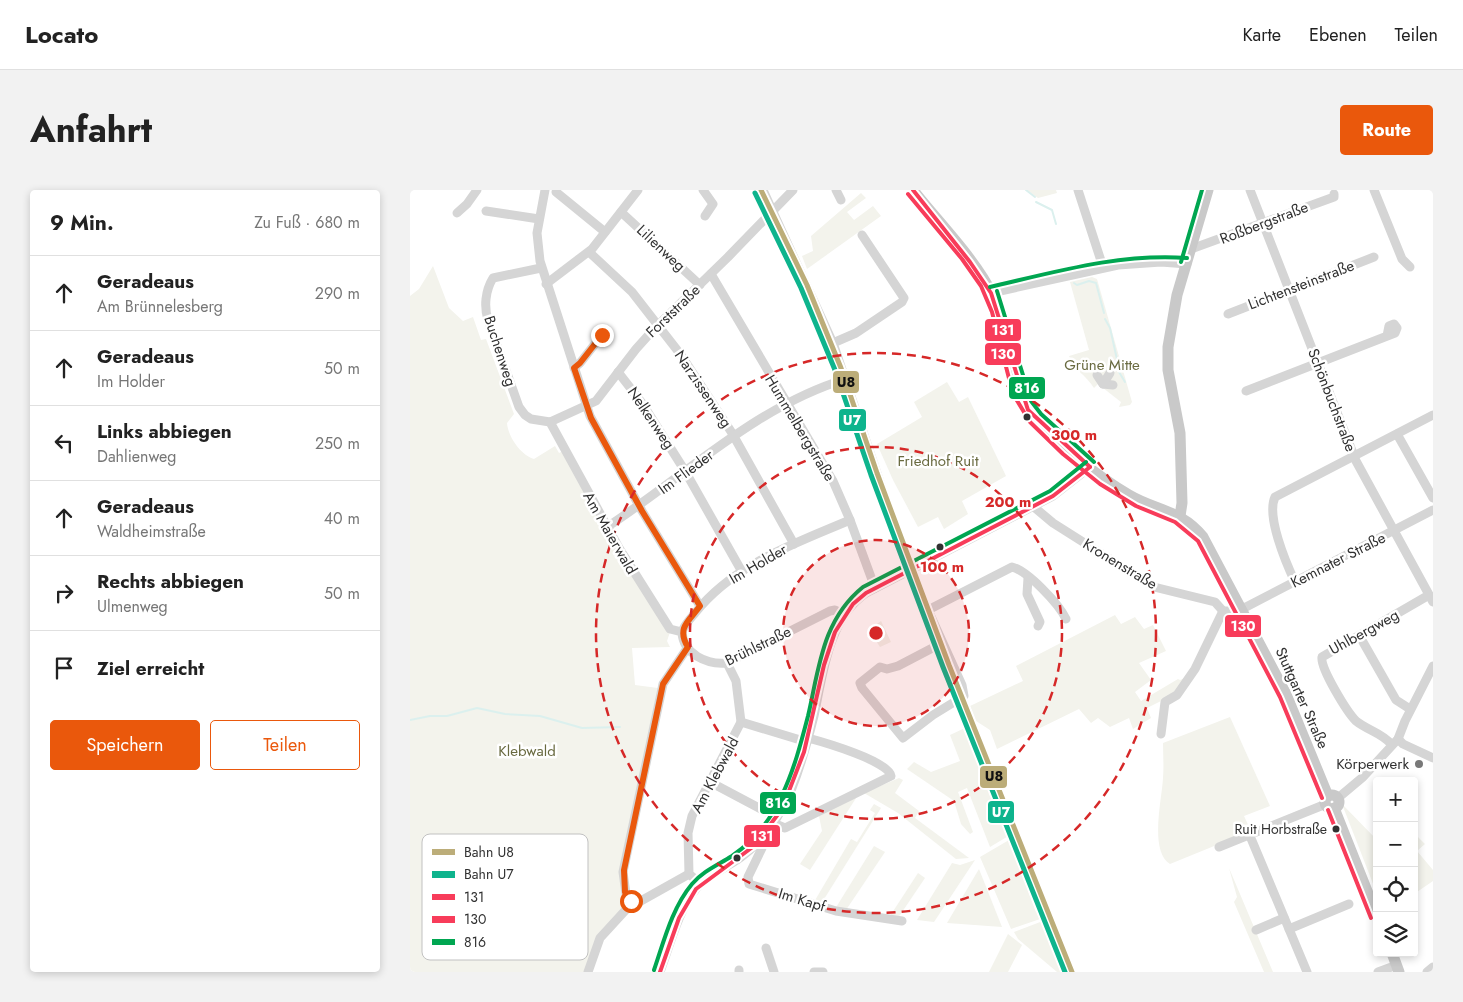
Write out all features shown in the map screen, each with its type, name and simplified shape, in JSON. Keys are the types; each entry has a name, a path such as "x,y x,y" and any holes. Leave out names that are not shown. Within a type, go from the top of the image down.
{"main road":[{"name":"Stuttgarter Straße","path":"913,190 970,262 991,293 1025,404 1040,423 1090,467 1136,499 1180,516 1192,524 1203,537 1292,708 1375,912"},
{"path":"1180,516 1182,503 1180,430 1169,376 1167,354 1172,316 1208,190"}],"street":[{"path":"457,212 467,204 477,190"},
{"path":"546,190 539,219 537,242 541,268 586,406 639,506 700,606"},
{"path":"703,190 713,204 705,216"},
{"path":"763,190 833,343 910,571 942,643 960,677 964,696 929,718 903,738 860,685 861,682 880,667 898,666 942,643"},
{"name":"Forststraße","path":"550,422 598,400 618,372 658,324 700,285 793,190"},
{"path":"836,190 841,200"},
{"name":"Schönbuchstraße","path":"1250,190 1354,456 1431,599"},
{"path":"1374,190 1402,259 1410,267"},
{"path":"546,284 589,252 622,212 634,191"},
{"path":"556,192 606,232"},
{"path":"1077,193 1103,267"},
{"name":"Roßbergstraße","path":"1191,249 1334,197 1334,194"},
{"path":"486,211 539,219"},
{"name":"Lilienweg","path":"622,212 700,285"},
{"path":"833,343 856,333 898,305 904,298 862,235"},
{"name":"Narzissenweg","path":"589,252 632,292 658,324 734,436 794,544"},
{"name":"Lichtensteinstraße","path":"1228,314 1374,257"},
{"path":"991,293 1103,267 1155,262 1186,264"},
{"name":"Buchenweg","path":"541,268 493,278 487,292 486,310 519,407 531,419 550,422"},
{"name":"Hummelbergstraße","path":"711,274 787,405 822,460 850,520 875,588"},
{"path":"574,368 602,335"},
{"path":"1246,391 1386,336"},
{"name":"Nelkenweg","path":"618,372 647,412 685,471 741,570"},
{"path":"1103,384 1110,373"},
{"name":"Im Flieder","path":"606,527 639,506 734,436 787,405 846,378"},
{"path":"1295,582 1280,545 1273,511 1274,500 1278,495 1433,415"},
{"name":"Am Maierwald","path":"550,422 606,527 661,617 671,630 682,632"},
{"path":"1397,434 1433,498"},
{"path":"660,972 685,907 701,884 744,855 758,842 775,820 791,789 808,740 831,644 845,615 856,600 875,588 1034,506 1068,486 1090,467"},
{"name":"Kronenstraße","path":"1034,506 1040,514 1154,587 1215,602 1223,612"},
{"name":"Kemnater Straße","path":"1242,609 1433,510"},
{"name":"Im Holder","path":"682,632 700,606 741,570 794,544 850,520"},
{"path":"928,610 1010,568 1016,568 1063,612 1066,619"},
{"path":"1028,578 1027,594 1040,622 1038,626"},
{"name":"Uhlbergweg","path":"1395,742 1354,719 1321,660 1328,652 1431,599"},
{"path":"1161,734 1166,702 1177,695 1191,676 1223,612 1242,609"},
{"name":"Brühlstraße","path":"688,647 695,656 703,660 718,664 727,663 830,611 835,610 845,615"},
{"path":"633,902 625,892 624,872 663,684 688,647 682,632"},
{"path":"1359,635 1396,700 1410,709"},
{"name":"Am Klebwald","path":"689,874 690,822 742,722 736,681 727,663"},
{"path":"1219,847 1332,802 1363,777 1395,742 1433,666"},
{"path":"710,782 775,820 783,828 888,778 891,773 870,759 742,722"},
{"path":"1395,742 1433,758"},
{"path":"1250,836 1307,972"},
{"name":"Im Kapf","path":"758,842 762,848 748,877 749,884 836,911 902,921"},
{"path":"588,972 600,938 633,902 640,902 689,874 701,884"},
{"path":"1289,928 1349,904"},
{"path":"1256,930 1284,918"},
{"path":"766,948 774,972"},
{"path":"1427,972 1433,967"},
{"path":"1378,972 1398,968"},
{"path":"814,972 823,972"}],"green space":[{"path":"1027,190 1056,190 1057,193 1038,198"},
{"path":"861,193 866,198 847,212 854,220 873,206 881,216 807,269 802,256 813,251 811,236"},
{"name":"Klebwald","path":"433,266 449,308 463,321 473,317 481,340 486,339 514,414 507,423 513,439 524,454 534,459 555,446 559,453 563,451 670,632 667,641 670,647 632,648 635,685 658,688 621,872 628,902 610,924 586,972 410,972 410,296 419,289"},
{"name":"Grüne Mitte","path":"1092,277 1097,279 1132,402 1130,405 1119,407 1121,402 1098,384 1094,388 1074,365 1069,356 1089,350 1070,282"},
{"name":"Friedhof Ruit","path":"947,382 959,402 968,397 1006,476 962,501 968,514 944,529 938,517 918,527 893,480 877,444 922,417 914,402"},
{"path":"1115,615 1121,624 1135,617 1144,629 1153,625 1166,651 1139,663 1151,680 1135,692 1141,701 1178,679 1185,678 1175,694 1147,708 1151,718 1133,729 1129,718 1110,727 1098,718 1091,723 1079,709 997,749 990,730 976,721 970,706 1023,681 1016,666"},
{"path":"881,621 891,642 880,647 869,630"},
{"path":"1230,717 1270,806 1244,816 1251,831 1170,864 1160,848 1158,837 1163,774 1163,743"},
{"path":"967,727 1010,835 990,847 967,788 958,792 973,832 970,834 961,824 954,801 907,769 914,762 931,772 960,761 950,735"},
{"path":"899,778 903,780 895,793 919,811 915,818 969,858 956,859 898,813 864,793"},
{"path":"858,795 810,870 800,864 822,831 819,816"},
{"path":"874,804 881,808 821,904 814,902 851,839 857,842 875,813 870,810"},
{"path":"1342,804 1373,836 1373,884"},
{"path":"1418,837 1425,844 1418,850"},
{"path":"1009,840 1036,912 1043,910 1045,916 1011,929 980,857"},
{"path":"874,846 885,852 846,910 835,909"},
{"path":"1418,852 1433,870 1433,881 1418,891"},
{"path":"975,860 934,922 917,920 952,863 960,865"},
{"path":"1229,868 1273,972 1264,972 1234,902 1237,897"},
{"path":"979,869 1002,927 947,923"},
{"path":"918,873 925,878 898,918 890,916"},
{"path":"1048,919 1069,972 1057,972 1018,939 1014,932"},
{"path":"1008,934 1022,945 1008,972 989,972"}],"waterway":[{"path":"1026,190 1035,197"},
{"path":"1036,202 1052,210 1056,224"},
{"path":"1074,283 1077,285 1089,281 1096,283 1104,313"},
{"path":"1105,319 1110,328 1118,364"},
{"path":"1119,372 1125,382"},
{"path":"410,720 430,716 447,716 477,708 505,714 540,716 582,728 620,727"}],"rail line":[{"name":"U8","path":"761,190 807,285 841,368 877,473 949,665 1072,972"},
{"name":"U7","path":"755,193 801,288 835,370 871,475 943,667 1065,972"}],"transit line":[{"name":"131","path":"913,190 970,262 991,293 1028,410 1090,467"},
{"name":"816","path":"1181,262 1202,190"},
{"name":"130","path":"908,194 962,259 981,286 992,312 1013,394 1030,422 1063,454 1100,484 1136,506 1175,522 1198,541 1280,697 1322,798"},
{"name":"816","path":"990,287 1112,261 1137,258 1187,258"},
{"name":"816","path":"997,291 1031,401 1041,414 1094,462"},
{"name":"816","path":"654,970 665,936 685,893 696,879 748,844 778,804 800,746 824,646 830,630 849,600 863,587 1050,491 1086,462"},
{"name":"131","path":"660,972 679,918 696,889 754,846 782,809 804,752 824,665 835,632 853,604 866,593 1053,496 1090,467"},
{"name":"130","path":"1328,810 1371,918"}],"place":[{"name":"Körperwerk","path":"1419,764"},
{"name":"Ruit Horbstraße","path":"1336,829"}],"route":[{"path":"602,335 594,347 574,368 589,413 642,511 700,606 683,629 683,638 688,647 679,657 663,684 624,870 625,892 631,901"}]}
